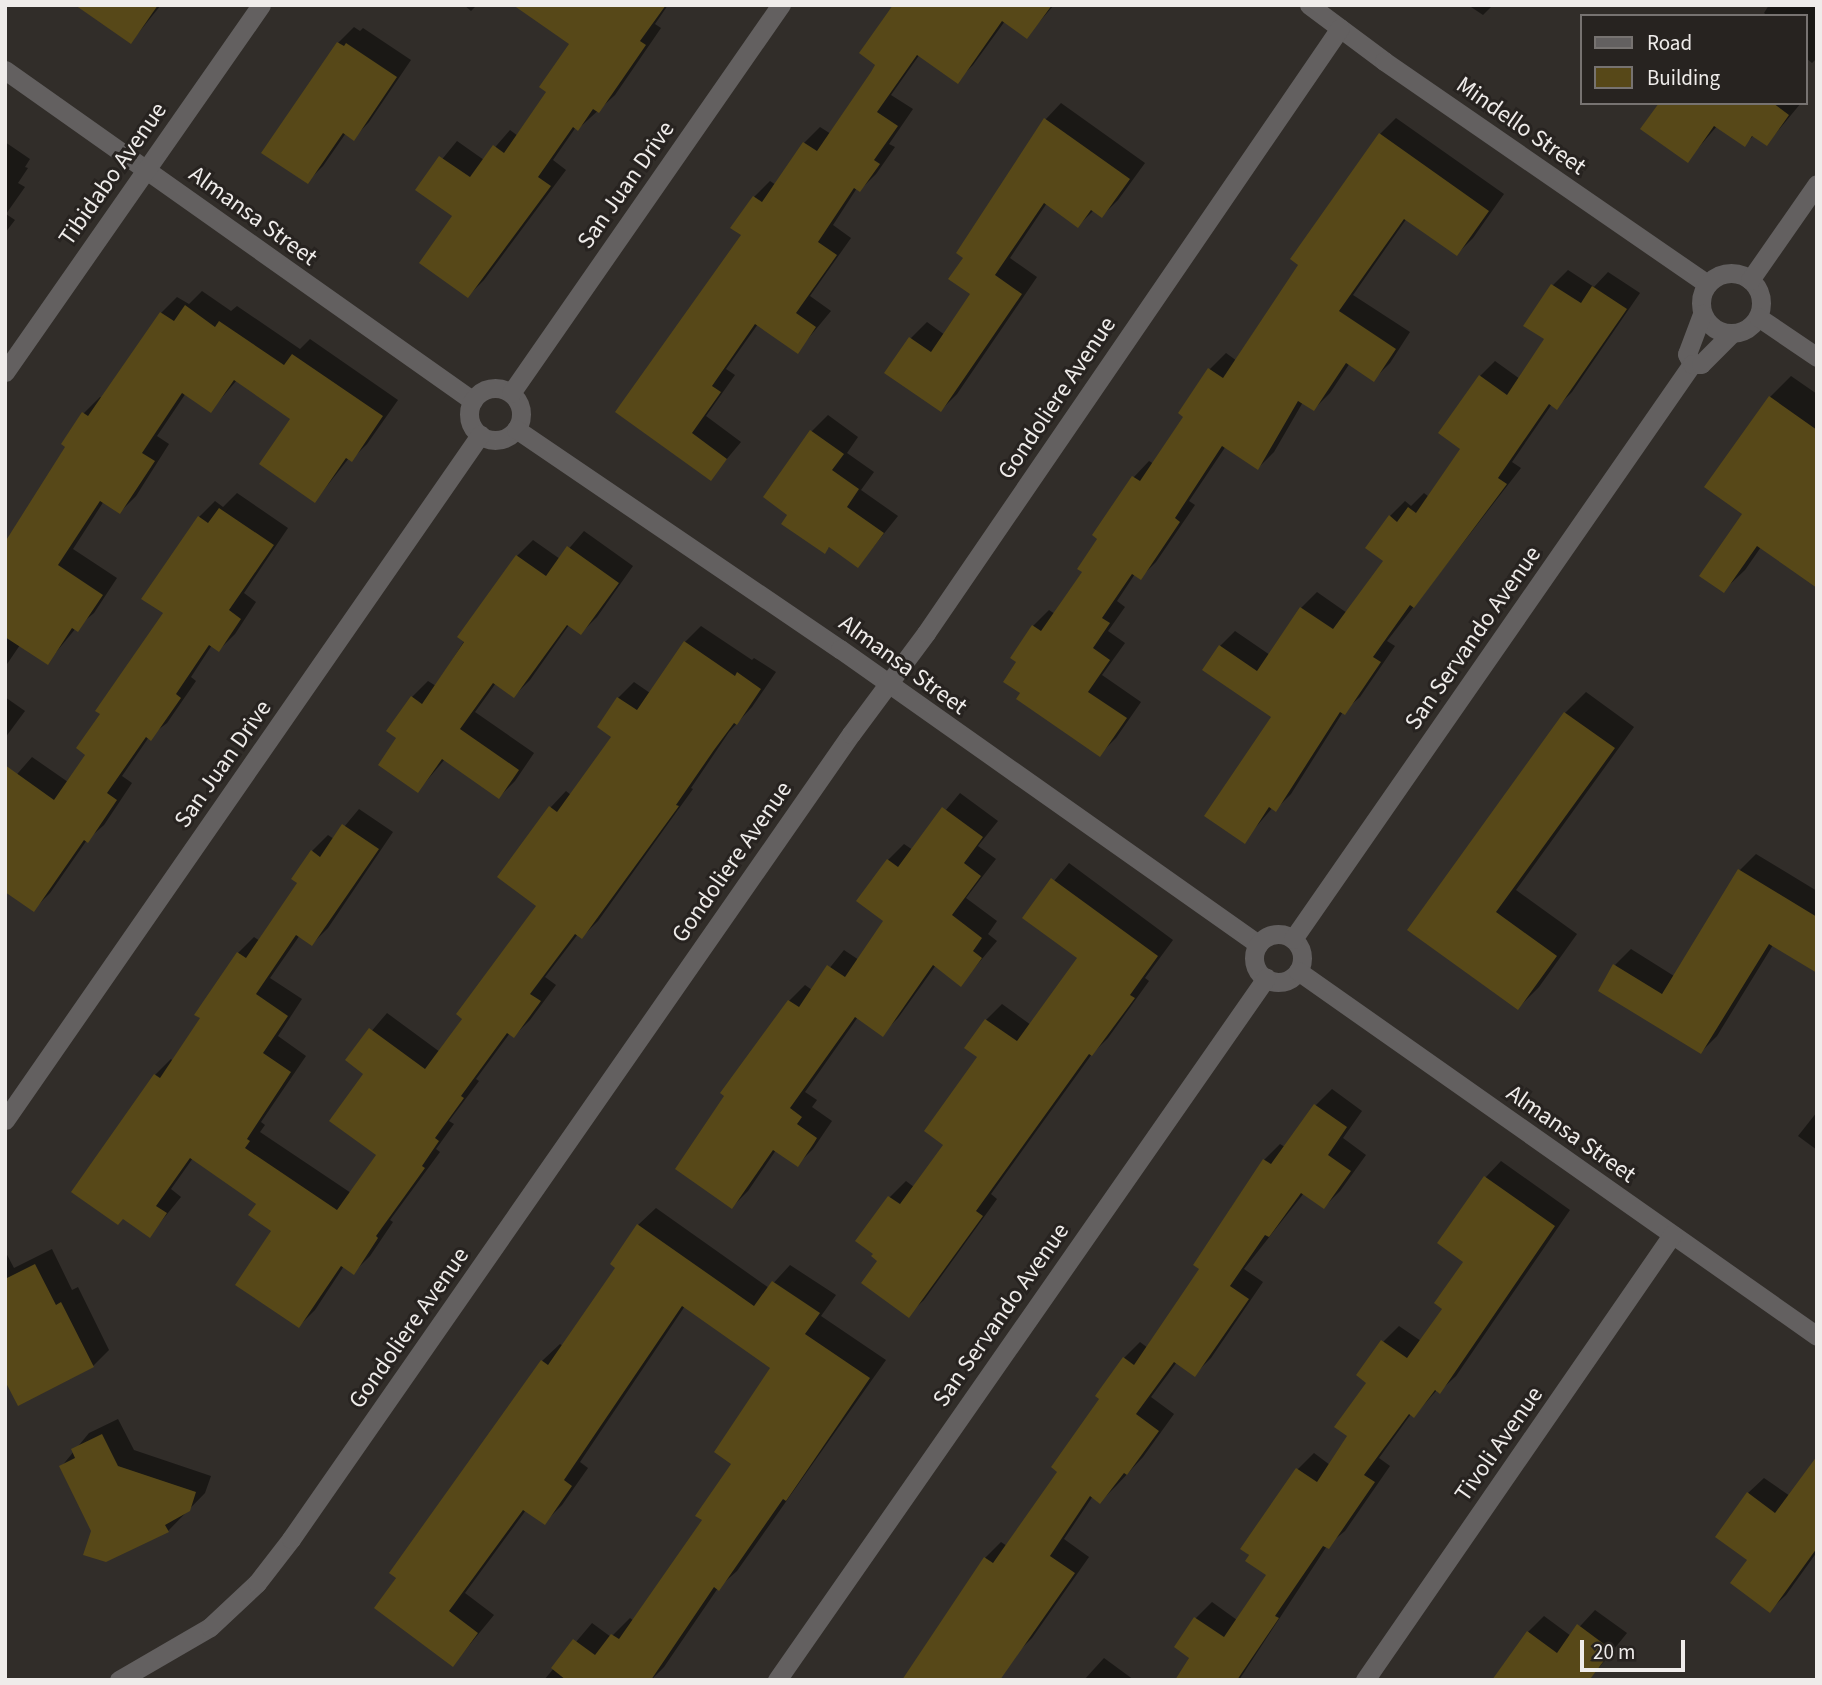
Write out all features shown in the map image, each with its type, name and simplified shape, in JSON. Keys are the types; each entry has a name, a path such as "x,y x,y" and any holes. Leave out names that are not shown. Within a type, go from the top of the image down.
{"street":[{"name":"Tibidabo Avenue","path":"5,372 261,5"},
{"name":"San Juan Drive","path":"511,393 780,5"},
{"name":"Mindello Street","path":"1309,5 1707,284"},
{"name":"Gondoliere Avenue","path":"119,1680 209,1627 234,1606 274,1562 888,685 1340,28"},
{"name":"Almansa Street","path":"5,70 473,401"},
{"path":"1750,279 1817,184"},
{"path":"1707,284 1723,274 1742,275 1750,279 1761,300 1758,317 1817,357"},
{"name":"San Servando Avenue","path":"1692,364 1687,354 1702,314 1701,298 1707,284"},
{"path":"1702,314 1713,328 1731,334"},
{"name":"San Servando Avenue","path":"1692,364 1701,364 1731,334 1747,329 1758,317"},
{"name":"San Servando Avenue","path":"1293,939 1692,364"},
{"path":"486,389 503,389 511,393 520,406 521,414 516,429 499,440 480,435 470,423 473,401 486,389"},
{"name":"Almansa Street","path":"516,429 1258,944"},
{"name":"San Juan Drive","path":"5,1120 480,435"},
{"path":"1275,934 1293,939 1301,950 1298,971 1281,982 1266,978 1254,959 1258,944 1275,934"},
{"name":"Almansa Street","path":"1298,971 1817,1336"},
{"name":"San Servando Avenue","path":"777,1680 1266,978"},
{"name":"Tivoli Avenue","path":"1365,1680 1672,1235"}],"building":[{"path":"75,5 158,5 131,44"},
{"path":"513,5 666,5 640,41 646,45 599,113 593,109 578,131 573,127 538,177 551,186 468,298 419,263 452,216 415,190 439,156 470,177 493,145 504,153 546,92 539,87 569,44"},
{"path":"893,5 1052,5 1027,39 1002,21 958,84 917,55 877,112 898,126 874,160 880,164 860,192 854,188 818,242 837,255 796,313 816,327 798,354 755,324 712,386 721,392 692,433 727,459 711,481 615,412 741,235 730,228 753,196 762,202 803,142 817,151 871,72 875,65 859,53"},
{"path":"337,42 344,46 346,43 397,77 354,141 343,133 308,184 261,153"},
{"path":"1658,105 1776,105 1789,115 1767,146 1752,136 1745,147 1714,126 1688,163 1640,129"},
{"path":"1044,118 1130,179 1102,218 1091,210 1078,228 1044,203 995,275 1022,294 941,412 884,373 909,337 931,352 970,294 948,279 963,258 956,253"},
{"path":"1379,133 1489,211 1457,256 1404,219 1339,311 1396,349 1374,382 1346,363 1314,411 1298,401 1258,470 1222,446 1175,518 1180,522 1141,580 1132,574 1102,618 1110,623 1093,648 1110,660 1088,692 1127,718 1100,757 1016,699 1020,693 1003,682 1016,662 1010,658 1032,625 1041,631 1082,572 1077,569 1097,539 1092,535 1132,476 1140,481 1183,417 1178,413 1208,368 1223,378 1298,265 1290,259"},
{"path":"1551,284 1581,303 1592,286 1627,309 1557,410 1549,404 1498,478 1507,484 1414,608 1410,605 1373,657 1381,662 1345,715 1340,712 1276,812 1269,807 1245,844 1204,816 1271,717 1202,670 1219,645 1257,671 1300,607 1333,629 1383,561 1365,548 1389,515 1397,522 1408,507 1416,513 1460,449 1438,433 1479,375 1507,395 1544,339 1523,326"},
{"path":"185,305 215,327 219,321 284,365 292,354 383,416 352,462 346,458 315,503 259,464 290,419 234,380 211,413 182,393 142,453 155,461 120,514 100,501 58,565 103,595 78,632 72,628 48,665 5,637 5,542 65,447 61,444 82,412 88,416 160,312 174,321"},
{"path":"1769,396 1817,430 1817,588 1757,546 1724,593 1699,576 1742,514 1704,487"},
{"path":"810,430 844,454 832,470 859,489 847,507 884,533 858,568 829,547 825,554 781,524 787,515 763,497"},
{"path":"219,508 274,545 229,610 241,619 219,652 209,645 176,694 181,698 151,741 146,737 107,793 117,800 88,843 84,840 34,912 5,892 5,765 54,800 85,755 76,748 100,714 95,711 163,613 141,599 198,516 208,523"},
{"path":"567,546 619,583 581,635 567,625 514,698 493,683 460,729 519,770 499,799 442,759 418,793 378,765 396,738 386,731 411,696 422,704 464,642 457,637 516,555 546,576"},
{"path":"684,641 735,676 737,672 761,689 737,725 734,723 714,750 676,805 679,806 582,939 575,934 530,994 541,1001 514,1038 507,1033 461,1096 464,1098 435,1138 439,1141 422,1166 425,1168 376,1236 378,1238 354,1275 341,1266 299,1328 235,1285 271,1231 248,1215 256,1204 190,1158 156,1206 167,1213 150,1238 123,1219 118,1225 71,1192 154,1074 160,1078 200,1018 194,1015 237,952 246,958 297,883 291,879 311,850 320,857 342,824 379,849 312,946 296,935 256,994 288,1016 263,1053 291,1072 247,1139 250,1141 245,1148 337,1210 376,1155 329,1121 363,1074 345,1060 369,1028 425,1069 462,1019 456,1014 536,906 497,877 549,806 557,812 611,737 597,727 617,697 637,710"},
{"path":"1564,712 1615,748 1496,912 1557,956 1518,1010 1407,930"},
{"path":"942,807 983,837 964,863 981,876 952,915 982,938 973,951 982,958 961,987 933,965 883,1037 855,1017 790,1108 802,1117 797,1124 817,1138 814,1143 798,1167 773,1150 732,1209 675,1169 724,1096 720,1093 788,1000 799,1007 827,965 845,977 883,921 856,901 887,859 898,867"},
{"path":"1738,869 1817,917 1817,973 1769,944 1701,1054 1598,991 1613,964 1662,994"},
{"path":"1051,878 1158,956 1130,995 1135,998 1092,1056 1089,1054 976,1211 983,1216 909,1318 861,1283 877,1261 871,1256 873,1254 855,1241 888,1196 900,1204 943,1145 924,1131 977,1057 964,1048 985,1019 1017,1041 1077,958 1022,918"},
{"path":"1314,1104 1347,1127 1328,1155 1351,1171 1324,1209 1301,1193 1269,1237 1265,1235 1230,1286 1249,1299 1195,1377 1174,1362 1136,1414 1159,1431 1127,1475 1124,1473 1100,1504 1090,1496 1050,1556 1075,1573 1000,1680 902,1680 984,1557 993,1563 1057,1472 1051,1467 1099,1399 1095,1396 1123,1357 1134,1365 1199,1269 1193,1265 1263,1159 1271,1164"},
{"path":"1484,1176 1555,1226 1440,1394 1435,1390 1414,1418 1409,1414 1364,1475 1375,1482 1329,1549 1323,1546 1275,1616 1279,1618 1237,1680 1175,1680 1189,1658 1174,1647 1194,1617 1224,1637 1266,1575 1245,1561 1249,1555 1240,1549 1296,1468 1317,1482 1347,1436 1334,1427 1366,1383 1356,1375 1381,1340 1407,1358 1442,1309 1434,1303 1463,1262 1437,1243"},
{"path":"637,1224 754,1306 772,1281 820,1313 805,1334 870,1378 786,1501 783,1499 719,1591 714,1587 651,1680 566,1680 551,1668 573,1639 595,1655 611,1634 619,1639 702,1520 695,1516 731,1464 714,1452 770,1368 682,1306 564,1480 572,1486 545,1525 523,1510 449,1611 478,1633 453,1667 374,1608 396,1578 389,1573 541,1360 548,1365 615,1268 610,1264"},
{"path":"35,1264 56,1305 61,1302 94,1367 18,1406 5,1381 5,1279"},
{"path":"102,1434 118,1466 196,1492 190,1511 165,1525 169,1532 106,1562 83,1555 91,1531 59,1466 75,1458 71,1449"},
{"path":"1817,1456 1817,1548 1770,1613 1730,1583 1747,1560 1715,1537 1747,1492 1775,1513"},
{"path":"1577,1624 1612,1650 1591,1678 1593,1680 1492,1680 1527,1631 1557,1653"}]}
